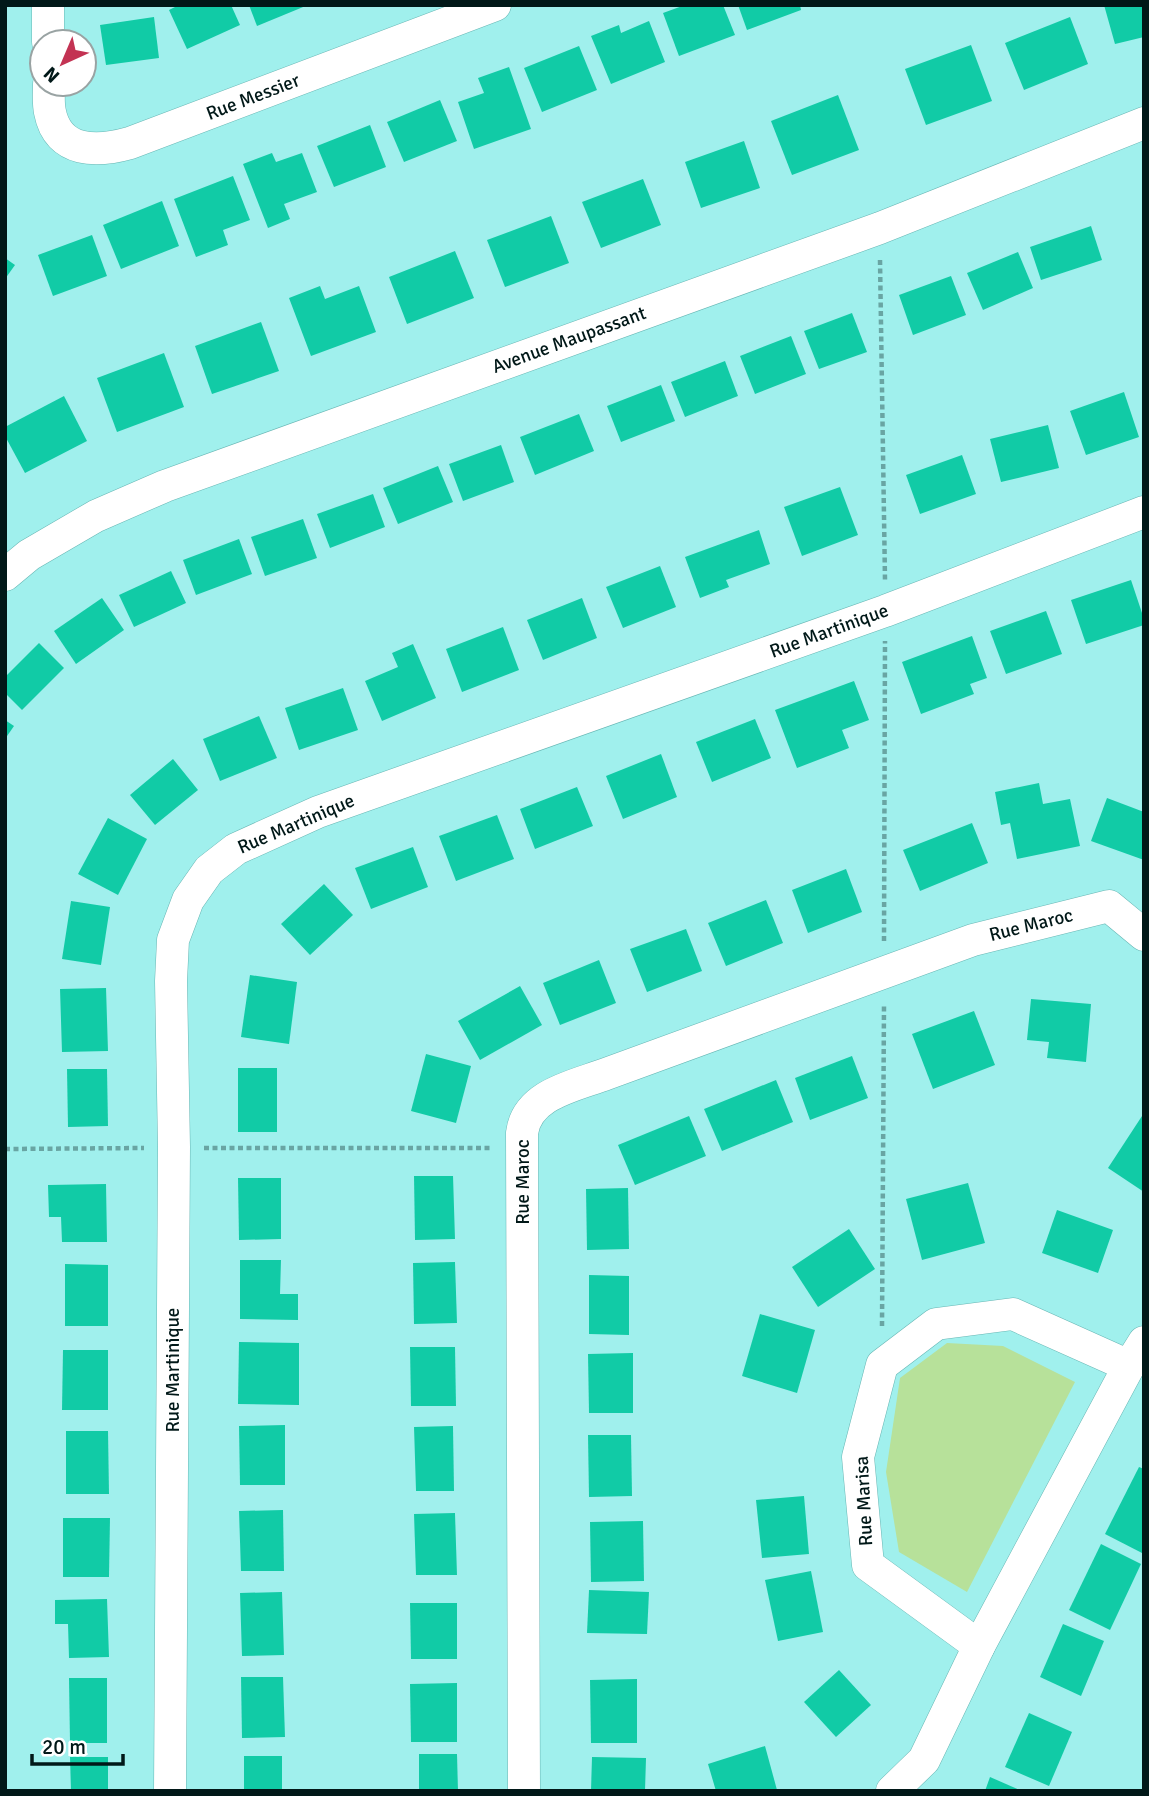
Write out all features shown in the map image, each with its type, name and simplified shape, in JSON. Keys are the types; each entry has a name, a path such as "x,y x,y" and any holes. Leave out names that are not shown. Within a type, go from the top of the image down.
{"street":[{"path":"48,5 48,28"},
{"name":"Rue Messier","path":"50,98 50,112 57,129 69,142 86,149 104,149 130,143 495,5"},
{"name":"Avenue Maupassant","path":"5,575 29,555 96,516 165,486 880,228 1144,123"},
{"name":"Rue Martinique","path":"170,1791 174,1161 171,981 173,940 188,900 209,870 236,849 318,812 885,611 1144,512"},
{"name":"Rue Maroc","path":"524,1791 523,1123 534,1106 552,1094 973,940 1109,906 1144,935"},
{"path":"882,1366 936,1324 1013,1314 1136,1354 979,1646 924,1760 892,1791"},
{"name":"Rue Marisa","path":"882,1366 858,1457 868,1565 979,1646"}],"path":[{"path":"880,228 885,611 882,1366"},
{"path":"5,1149 152,1148"},
{"path":"196,1148 500,1148"}],"green space":[{"path":"947,1343 1003,1346 1075,1382 967,1592 899,1552 886,1472 900,1378"}],"building":[{"path":"179,5 231,5 240,25 187,49 169,10"},
{"path":"249,5 308,5 257,26"},
{"path":"685,5 723,5 735,35 679,56 663,13"},
{"path":"738,5 800,5 801,10 747,30"},
{"path":"1104,5 1144,5 1144,37 1115,44"},
{"path":"154,17 159,58 106,65 100,25"},
{"path":"1070,17 1088,64 1024,90 1005,43"},
{"path":"649,21 665,62 611,84 591,36 619,25 621,33"},
{"path":"971,45 992,101 926,125 905,69"},
{"path":"579,46 597,90 542,112 524,68"},
{"path":"509,67 531,129 474,149 458,102 484,93 478,78"},
{"path":"838,95 859,150 792,175 771,121"},
{"path":"440,100 457,141 404,162 387,122"},
{"path":"370,125 386,167 334,187 317,146"},
{"path":"744,141 760,188 701,208 685,162"},
{"path":"272,153 276,162 302,153 317,192 284,204 290,219 268,228 243,164"},
{"path":"233,176 250,220 223,230 228,245 196,257 174,199"},
{"path":"643,179 661,225 601,248 582,202"},
{"path":"162,201 179,246 121,269 103,225"},
{"path":"551,216 569,263 505,287 487,240"},
{"path":"1091,226 1102,260 1041,280 1030,247"},
{"path":"92,235 107,276 53,296 38,255"},
{"path":"455,251 474,298 407,324 389,277"},
{"path":"1018,252 1033,288 983,310 967,273"},
{"path":"5,258 15,265 5,279"},
{"path":"951,276 966,315 913,335 899,295"},
{"path":"320,286 325,299 359,286 376,332 311,356 289,298"},
{"path":"852,313 867,352 819,369 804,331"},
{"path":"261,322 279,371 212,394 195,346"},
{"path":"791,336 806,374 755,394 740,356"},
{"path":"164,353 184,407 117,432 97,378"},
{"path":"725,361 738,396 685,417 671,382"},
{"path":"661,385 675,421 621,442 607,406"},
{"path":"1124,392 1139,437 1086,455 1070,411"},
{"path":"64,396 87,441 25,473 5,436 5,427"},
{"path":"579,414 594,451 535,475 520,437"},
{"path":"1048,425 1059,468 1001,482 990,439"},
{"path":"501,445 514,482 463,501 449,464"},
{"path":"962,455 976,494 920,514 906,475"},
{"path":"438,466 453,502 398,524 383,488"},
{"path":"840,487 858,535 802,556 784,507"},
{"path":"373,494 385,527 330,548 317,514"},
{"path":"303,519 317,558 265,576 251,537"},
{"path":"759,530 770,564 726,580 729,587 700,598 685,557"},
{"path":"239,539 252,574 196,595 183,560"},
{"path":"660,566 676,607 623,628 606,587"},
{"path":"171,571 186,603 134,627 119,595"},
{"path":"1131,580 1144,625 1086,644 1071,600"},
{"path":"102,598 124,630 76,664 54,631"},
{"path":"582,598 597,638 543,660 527,620"},
{"path":"1046,611 1062,654 1006,674 990,631"},
{"path":"503,627 519,670 462,692 446,649"},
{"path":"972,636 987,678 970,684 974,694 921,714 902,662"},
{"path":"39,643 64,668 22,710 5,693 5,677"},
{"path":"413,644 436,698 382,721 365,681 398,667 392,653"},
{"path":"854,681 869,720 842,730 849,748 797,768 775,710"},
{"path":"343,688 358,730 299,750 285,708"},
{"path":"259,716 277,758 220,781 203,739"},
{"path":"755,719 771,758 712,782 696,742"},
{"path":"5,720 14,726 5,739"},
{"path":"661,754 677,797 623,819 606,776"},
{"path":"173,759 198,790 155,825 130,795"},
{"path":"1039,783 1043,804 1070,799 1080,846 1017,859 1010,823 1001,825 995,792"},
{"path":"577,787 593,826 535,849 520,809"},
{"path":"1107,798 1144,812 1144,860 1091,841"},
{"path":"497,815 514,859 456,881 439,836"},
{"path":"108,818 147,839 118,895 78,874"},
{"path":"972,823 988,863 920,891 903,850"},
{"path":"413,847 428,887 371,909 355,868"},
{"path":"846,869 862,912 808,933 792,890"},
{"path":"324,884 353,915 310,955 281,924"},
{"path":"766,900 783,943 726,966 708,923"},
{"path":"71,901 110,907 101,965 62,959"},
{"path":"686,929 702,971 647,992 630,949"},
{"path":"599,960 616,1003 560,1025 543,983"},
{"path":"250,975 297,982 289,1044 241,1037"},
{"path":"520,986 542,1025 480,1060 458,1021"},
{"path":"106,988 108,1051 62,1052 60,989"},
{"path":"1031,999 1091,1004 1086,1062 1047,1058 1049,1042 1027,1040"},
{"path":"974,1011 995,1065 933,1089 912,1034"},
{"path":"426,1054 471,1066 456,1123 411,1111"},
{"path":"852,1056 868,1098 810,1120 795,1078"},
{"path":"238,1068 277,1068 277,1132 238,1132"},
{"path":"67,1069 107,1069 108,1126 68,1127"},
{"path":"776,1080 793,1122 722,1151 704,1109"},
{"path":"689,1116 706,1156 635,1185 618,1145"},
{"path":"1142,1116 1144,1117 1144,1192 1108,1168"},
{"path":"414,1176 453,1176 455,1239 415,1240"},
{"path":"238,1178 281,1178 281,1239 239,1240"},
{"path":"968,1183 985,1243 922,1260 906,1199"},
{"path":"106,1184 107,1242 62,1242 61,1217 49,1217 48,1185"},
{"path":"628,1188 629,1249 587,1250 586,1189"},
{"path":"1057,1210 1113,1230 1098,1273 1042,1253"},
{"path":"849,1229 875,1269 818,1307 792,1267"},
{"path":"240,1260 281,1260 280,1294 298,1294 298,1320 240,1319"},
{"path":"455,1262 457,1323 414,1324 413,1263"},
{"path":"65,1264 108,1265 108,1326 65,1326"},
{"path":"589,1275 629,1276 629,1335 589,1334"},
{"path":"760,1314 815,1330 797,1393 742,1376"},
{"path":"239,1342 299,1343 299,1405 238,1404"},
{"path":"410,1347 455,1347 456,1406 411,1406"},
{"path":"63,1350 108,1350 108,1410 62,1410"},
{"path":"633,1353 633,1413 589,1413 588,1354"},
{"path":"285,1425 285,1485 240,1485 239,1426"},
{"path":"453,1426 454,1491 416,1491 414,1427"},
{"path":"66,1431 108,1431 109,1494 66,1494"},
{"path":"588,1435 631,1435 632,1496 589,1497"},
{"path":"1139,1467 1144,1469 1142,1553 1105,1534"},
{"path":"804,1496 809,1554 762,1558 756,1500"},
{"path":"283,1510 284,1571 241,1571 239,1511"},
{"path":"455,1513 457,1575 416,1575 414,1514"},
{"path":"63,1518 110,1518 109,1577 63,1577"},
{"path":"643,1521 644,1581 591,1582 590,1522"},
{"path":"1101,1544 1141,1564 1110,1630 1069,1610"},
{"path":"811,1571 823,1632 778,1641 765,1580"},
{"path":"589,1590 649,1592 647,1634 587,1633"},
{"path":"282,1592 284,1655 242,1656 240,1593"},
{"path":"107,1599 109,1657 69,1658 68,1624 55,1624 55,1600"},
{"path":"410,1603 457,1603 457,1659 411,1659"},
{"path":"1063,1624 1104,1641 1081,1696 1040,1677"},
{"path":"839,1670 871,1705 836,1737 804,1702"},
{"path":"241,1677 283,1677 285,1737 242,1738"},
{"path":"69,1678 107,1678 107,1743 70,1743"},
{"path":"637,1679 637,1743 591,1743 590,1680"},
{"path":"457,1683 457,1742 411,1742 410,1684"},
{"path":"1029,1713 1072,1732 1049,1786 1005,1767"},
{"path":"765,1746 777,1790 716,1791 708,1764"},
{"path":"419,1754 457,1754 458,1791 419,1791"},
{"path":"244,1756 282,1756 282,1791 244,1791"},
{"path":"70,1757 108,1757 108,1791 71,1791"},
{"path":"592,1757 646,1758 645,1791 591,1791"},
{"path":"990,1777 1022,1791 985,1791"}]}
